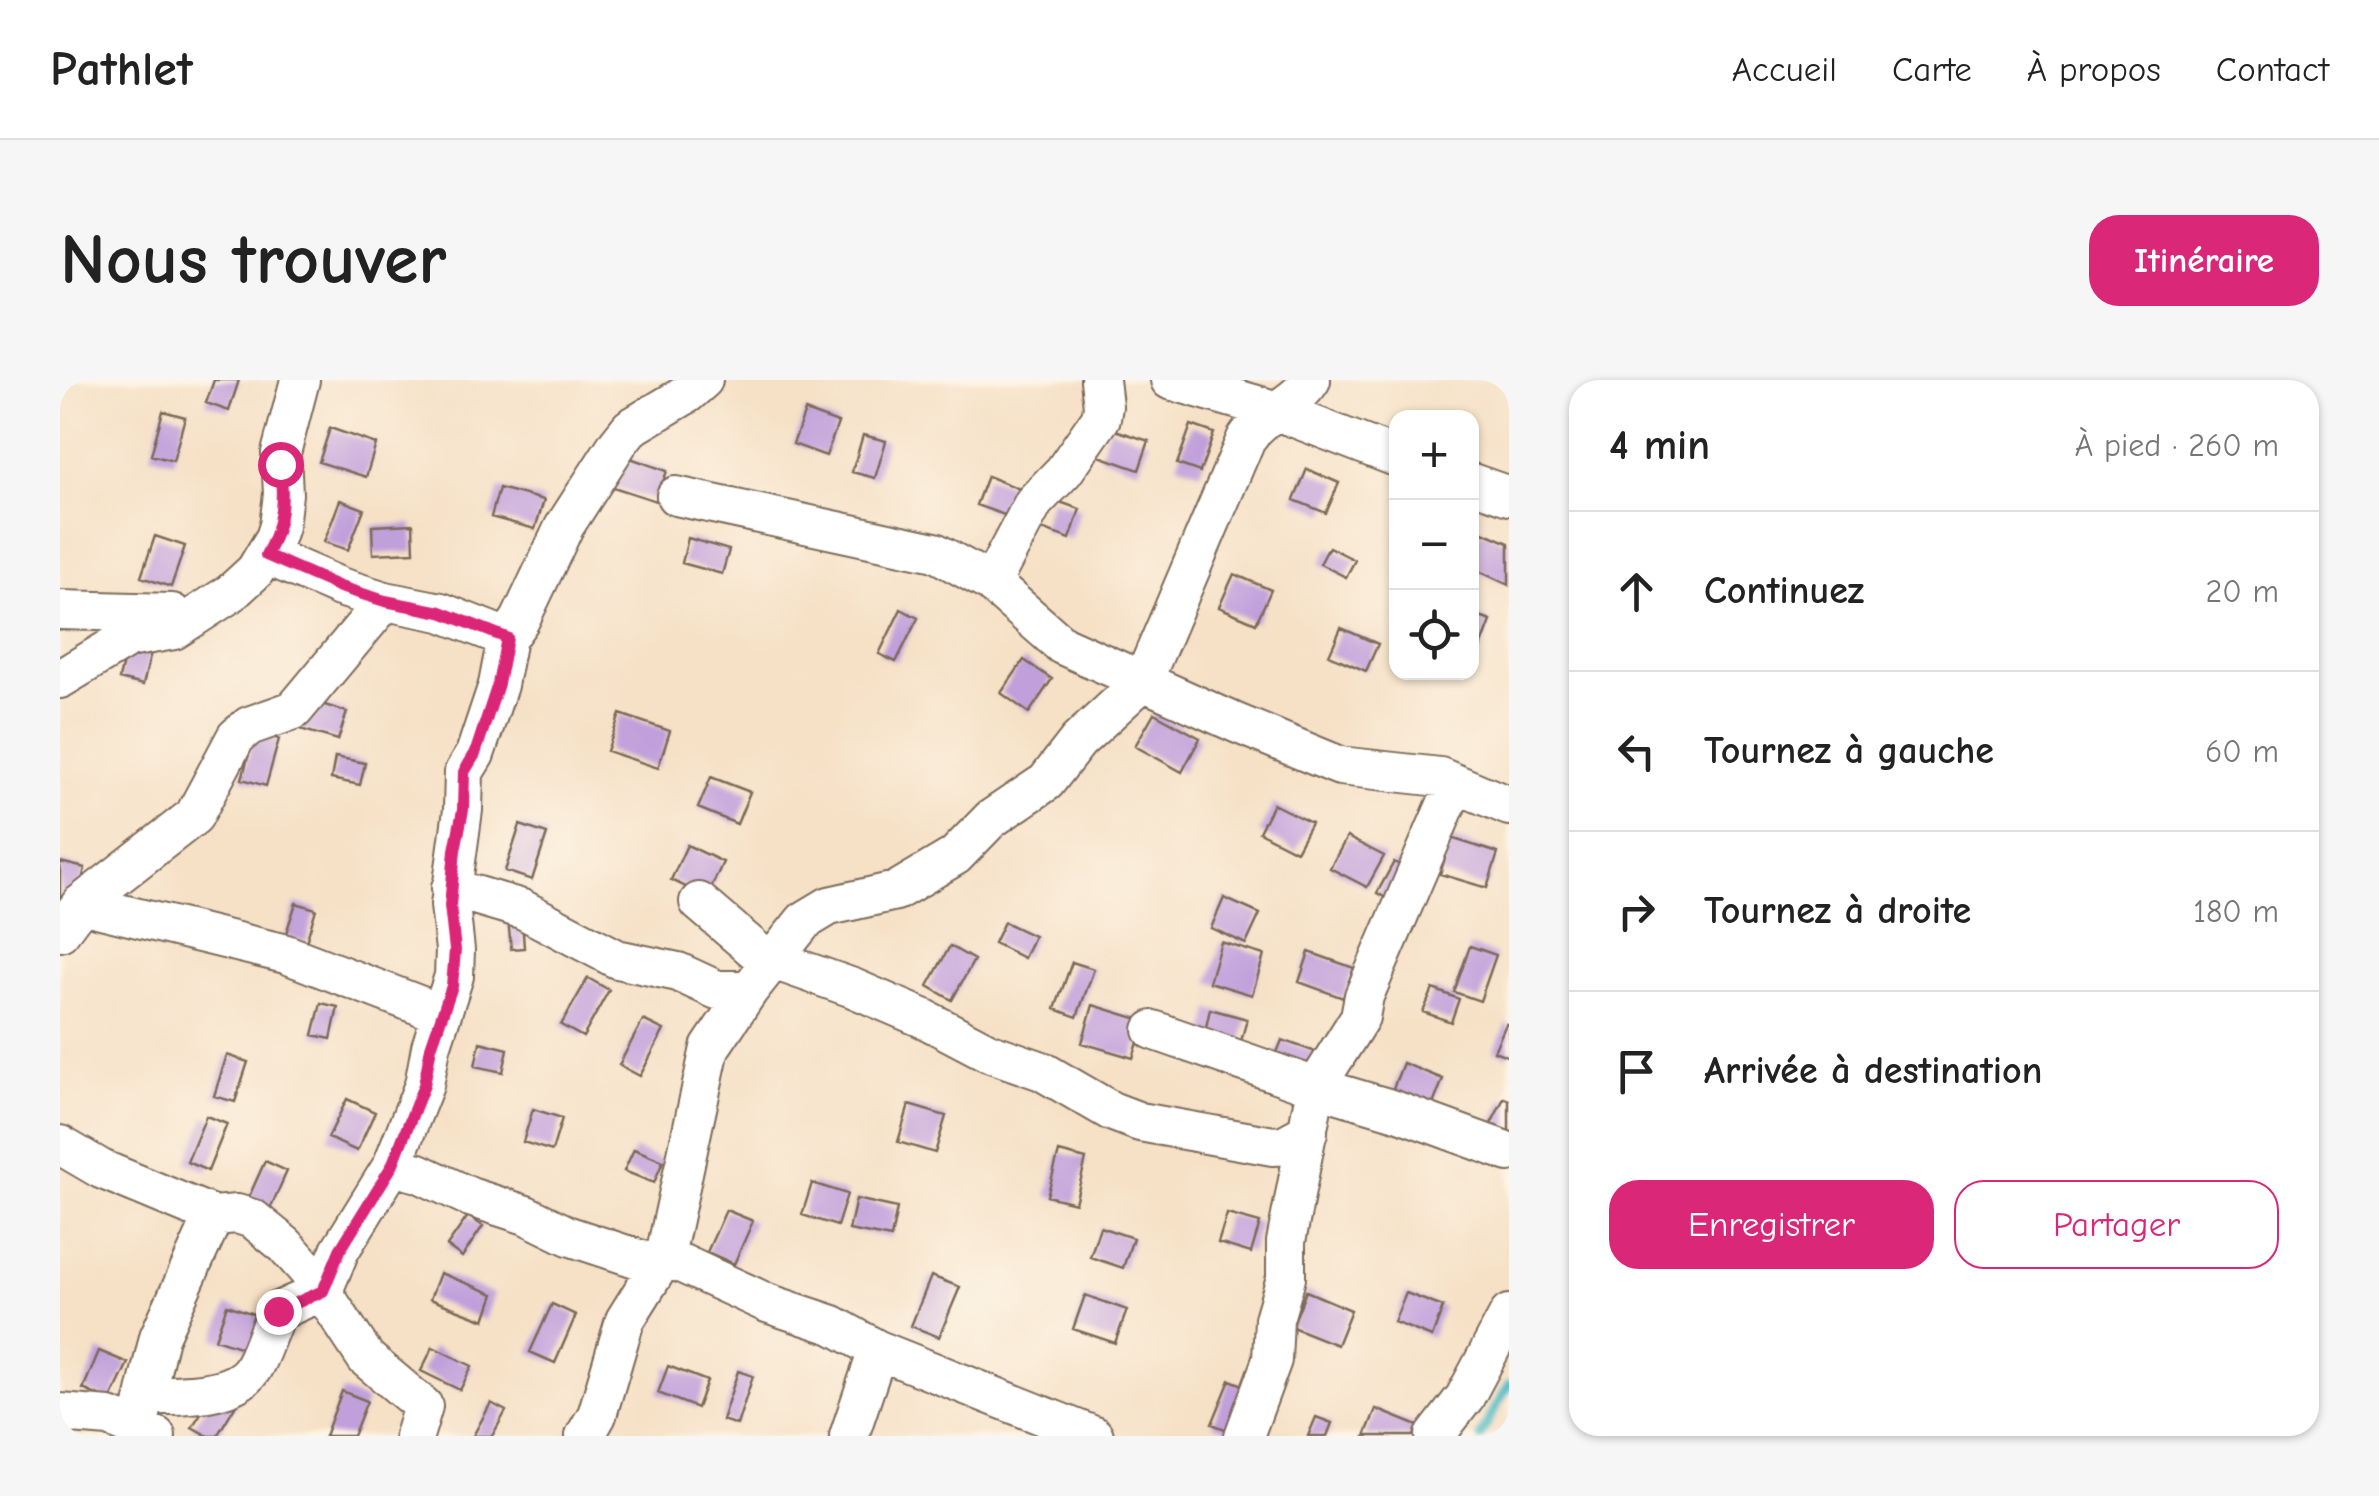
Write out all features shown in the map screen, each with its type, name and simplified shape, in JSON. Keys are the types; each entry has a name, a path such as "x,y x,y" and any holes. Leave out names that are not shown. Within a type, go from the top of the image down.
{"street":[{"path":"60,679 118,642 174,630 242,584 266,555 279,526 283,494 281,452 300,380"},
{"path":"60,1412 145,1424 190,1396 245,1378 278,1311 323,1291 340,1250 392,1166 424,1085 431,1047 454,976 451,888 463,810 464,772 475,754 498,684 507,638 520,620 564,527 618,443 630,428 703,380"},
{"path":"991,583 1034,502 1064,471 1101,418 1100,380"},
{"path":"1170,380 1274,410 1389,454"},
{"path":"586,1436 597,1415 625,1320 661,1261 710,1048 760,975 800,924 824,909 892,892 955,856 991,819 1046,782 1078,741 1143,680 1233,463 1253,428 1274,410 1299,397 1311,380"},
{"path":"1479,485 1509,496"},
{"path":"676,496 935,552 991,583 1062,644 1143,680 1340,766 1432,775 1509,806"},
{"path":"266,555 340,587 441,612 507,638"},
{"path":"71,918 194,816 236,737 249,726 294,710 385,601"},
{"path":"60,610 182,613 192,619"},
{"path":"1244,1436 1272,1360 1274,1320 1286,1278 1286,1242 1316,1087 1360,1016 1364,996 1456,784"},
{"path":"451,888 522,908 617,959 678,972 717,990 760,975 852,988 925,1019 988,1052 1042,1072 1140,1122 1274,1146 1308,1132"},
{"path":"698,902 762,956 760,975"},
{"path":"71,918 286,954 442,1014"},
{"path":"1153,1030 1509,1152"},
{"path":"60,1146 100,1169 214,1216 237,1214 253,1219 285,1245 323,1291 366,1358 419,1421 446,1436"},
{"path":"392,1166 419,1173 569,1236 661,1261 833,1325 878,1350 1094,1436"},
{"path":"145,1424 159,1338 214,1216"},
{"path":"1435,1436 1465,1397 1509,1314"},
{"path":"849,1436 878,1350"}],"building":[{"path":"214,380 239,380 229,411 206,403"},
{"path":"163,411 185,417 173,461 151,455"},
{"path":"805,411 838,423 826,456 793,444"},
{"path":"1191,425 1214,433 1200,472 1177,464"},
{"path":"330,428 376,444 366,477 319,462"},
{"path":"1109,428 1149,441 1139,470 1099,456"},
{"path":"863,435 886,441 875,478 852,472"},
{"path":"619,454 667,471 656,501 607,485"},
{"path":"1307,469 1339,483 1326,513 1294,500"},
{"path":"987,476 1020,489 1010,517 976,505"},
{"path":"499,488 544,500 535,529 491,517"},
{"path":"1051,499 1080,509 1070,539 1041,529"},
{"path":"340,500 364,509 348,550 324,542"},
{"path":"413,524 414,552 373,554 372,526"},
{"path":"1481,531 1509,543 1509,585 1479,571"},
{"path":"155,536 185,546 171,587 141,577"},
{"path":"688,538 729,550 722,574 682,563"},
{"path":"1329,547 1355,560 1346,577 1320,564"},
{"path":"1234,574 1271,590 1256,623 1219,607"},
{"path":"901,609 918,618 896,662 879,654"},
{"path":"1479,617 1491,621 1479,653"},
{"path":"1341,628 1378,644 1366,671 1329,655"},
{"path":"128,642 152,648 143,685 119,679"},
{"path":"1024,660 1052,679 1029,713 1001,693"},
{"path":"309,700 347,712 338,740 300,729"},
{"path":"1154,713 1200,738 1182,772 1135,746"},
{"path":"620,714 670,731 658,768 607,751"},
{"path":"255,732 279,739 266,786 242,779"},
{"path":"335,757 365,763 360,785 331,779"},
{"path":"711,777 750,792 737,824 698,808"},
{"path":"1273,804 1311,823 1296,851 1259,832"},
{"path":"520,825 547,834 532,880 505,871"},
{"path":"1347,837 1384,856 1367,887 1330,868"},
{"path":"1451,838 1498,853 1487,888 1440,874"},
{"path":"687,845 723,862 707,897 671,880"},
{"path":"60,862 85,868 77,902 60,898"},
{"path":"1394,862 1413,872 1397,904 1377,893"},
{"path":"1224,898 1260,914 1246,944 1211,928"},
{"path":"296,903 316,909 306,942 285,936"},
{"path":"522,918 524,948 511,949 508,919"},
{"path":"1004,922 1034,936 1024,958 994,943"},
{"path":"1221,942 1264,955 1252,995 1209,982"},
{"path":"950,946 974,960 952,1000 928,986"},
{"path":"1470,946 1496,955 1480,1001 1454,992"},
{"path":"1309,952 1354,968 1343,998 1299,982"},
{"path":"1072,962 1094,969 1077,1017 1055,1009"},
{"path":"588,978 609,990 583,1037 561,1025"},
{"path":"1433,989 1459,999 1451,1022 1423,1012"},
{"path":"321,1003 338,1007 331,1039 313,1035"},
{"path":"1093,1005 1145,1021 1133,1058 1082,1043"},
{"path":"1210,1009 1247,1019 1240,1045 1204,1036"},
{"path":"643,1020 664,1030 640,1076 619,1065"},
{"path":"1506,1024 1509,1025 1509,1057 1494,1051"},
{"path":"1282,1040 1316,1052 1306,1078 1272,1065"},
{"path":"480,1042 508,1049 503,1072 475,1066"},
{"path":"227,1055 248,1062 235,1102 214,1096"},
{"path":"1403,1063 1443,1079 1430,1112 1390,1096"},
{"path":"1504,1098 1509,1100 1509,1132 1491,1124"},
{"path":"347,1099 375,1112 357,1151 328,1138"},
{"path":"909,1105 946,1116 935,1153 898,1142"},
{"path":"533,1109 562,1118 552,1151 523,1142"},
{"path":"206,1116 227,1124 208,1171 187,1162"},
{"path":"634,1149 663,1161 654,1183 624,1171"},
{"path":"1059,1152 1086,1159 1075,1203 1047,1196"},
{"path":"265,1161 287,1171 270,1209 248,1199"},
{"path":"812,1183 847,1194 837,1226 802,1215"},
{"path":"856,1199 897,1208 891,1238 849,1230"},
{"path":"726,1210 753,1221 734,1264 707,1252"},
{"path":"1227,1214 1260,1223 1251,1253 1218,1243"},
{"path":"468,1216 483,1226 462,1257 447,1246"},
{"path":"1100,1227 1133,1238 1123,1268 1090,1257"},
{"path":"440,1273 494,1294 485,1320 430,1299"},
{"path":"931,1276 960,1287 939,1337 911,1326"},
{"path":"1306,1291 1351,1310 1337,1345 1292,1327"},
{"path":"1406,1293 1443,1307 1432,1337 1394,1322"},
{"path":"1085,1295 1127,1310 1115,1343 1073,1329"},
{"path":"552,1304 576,1315 555,1363 530,1352"},
{"path":"227,1305 265,1318 254,1352 215,1339"},
{"path":"433,1347 472,1366 460,1390 421,1371"},
{"path":"99,1351 128,1363 110,1401 83,1389"},
{"path":"668,1366 707,1381 697,1408 658,1393"},
{"path":"738,1371 753,1376 737,1425 722,1420"},
{"path":"1230,1380 1248,1387 1230,1431 1212,1424"},
{"path":"216,1390 237,1403 217,1436 208,1436 192,1427"},
{"path":"342,1391 367,1401 353,1436 325,1436"},
{"path":"491,1403 506,1411 492,1436 473,1436"},
{"path":"1376,1409 1418,1426 1414,1436 1365,1436"},
{"path":"1316,1417 1332,1423 1327,1436 1308,1436"}],"waterway":[{"path":"1480,1436 1509,1384"}],"route":[{"path":"278,1311 323,1291 340,1250 392,1166 420,1097 454,976 450,906 464,772 475,754 498,684 507,638 441,612 340,587 266,555 282,510 280,464"}]}
